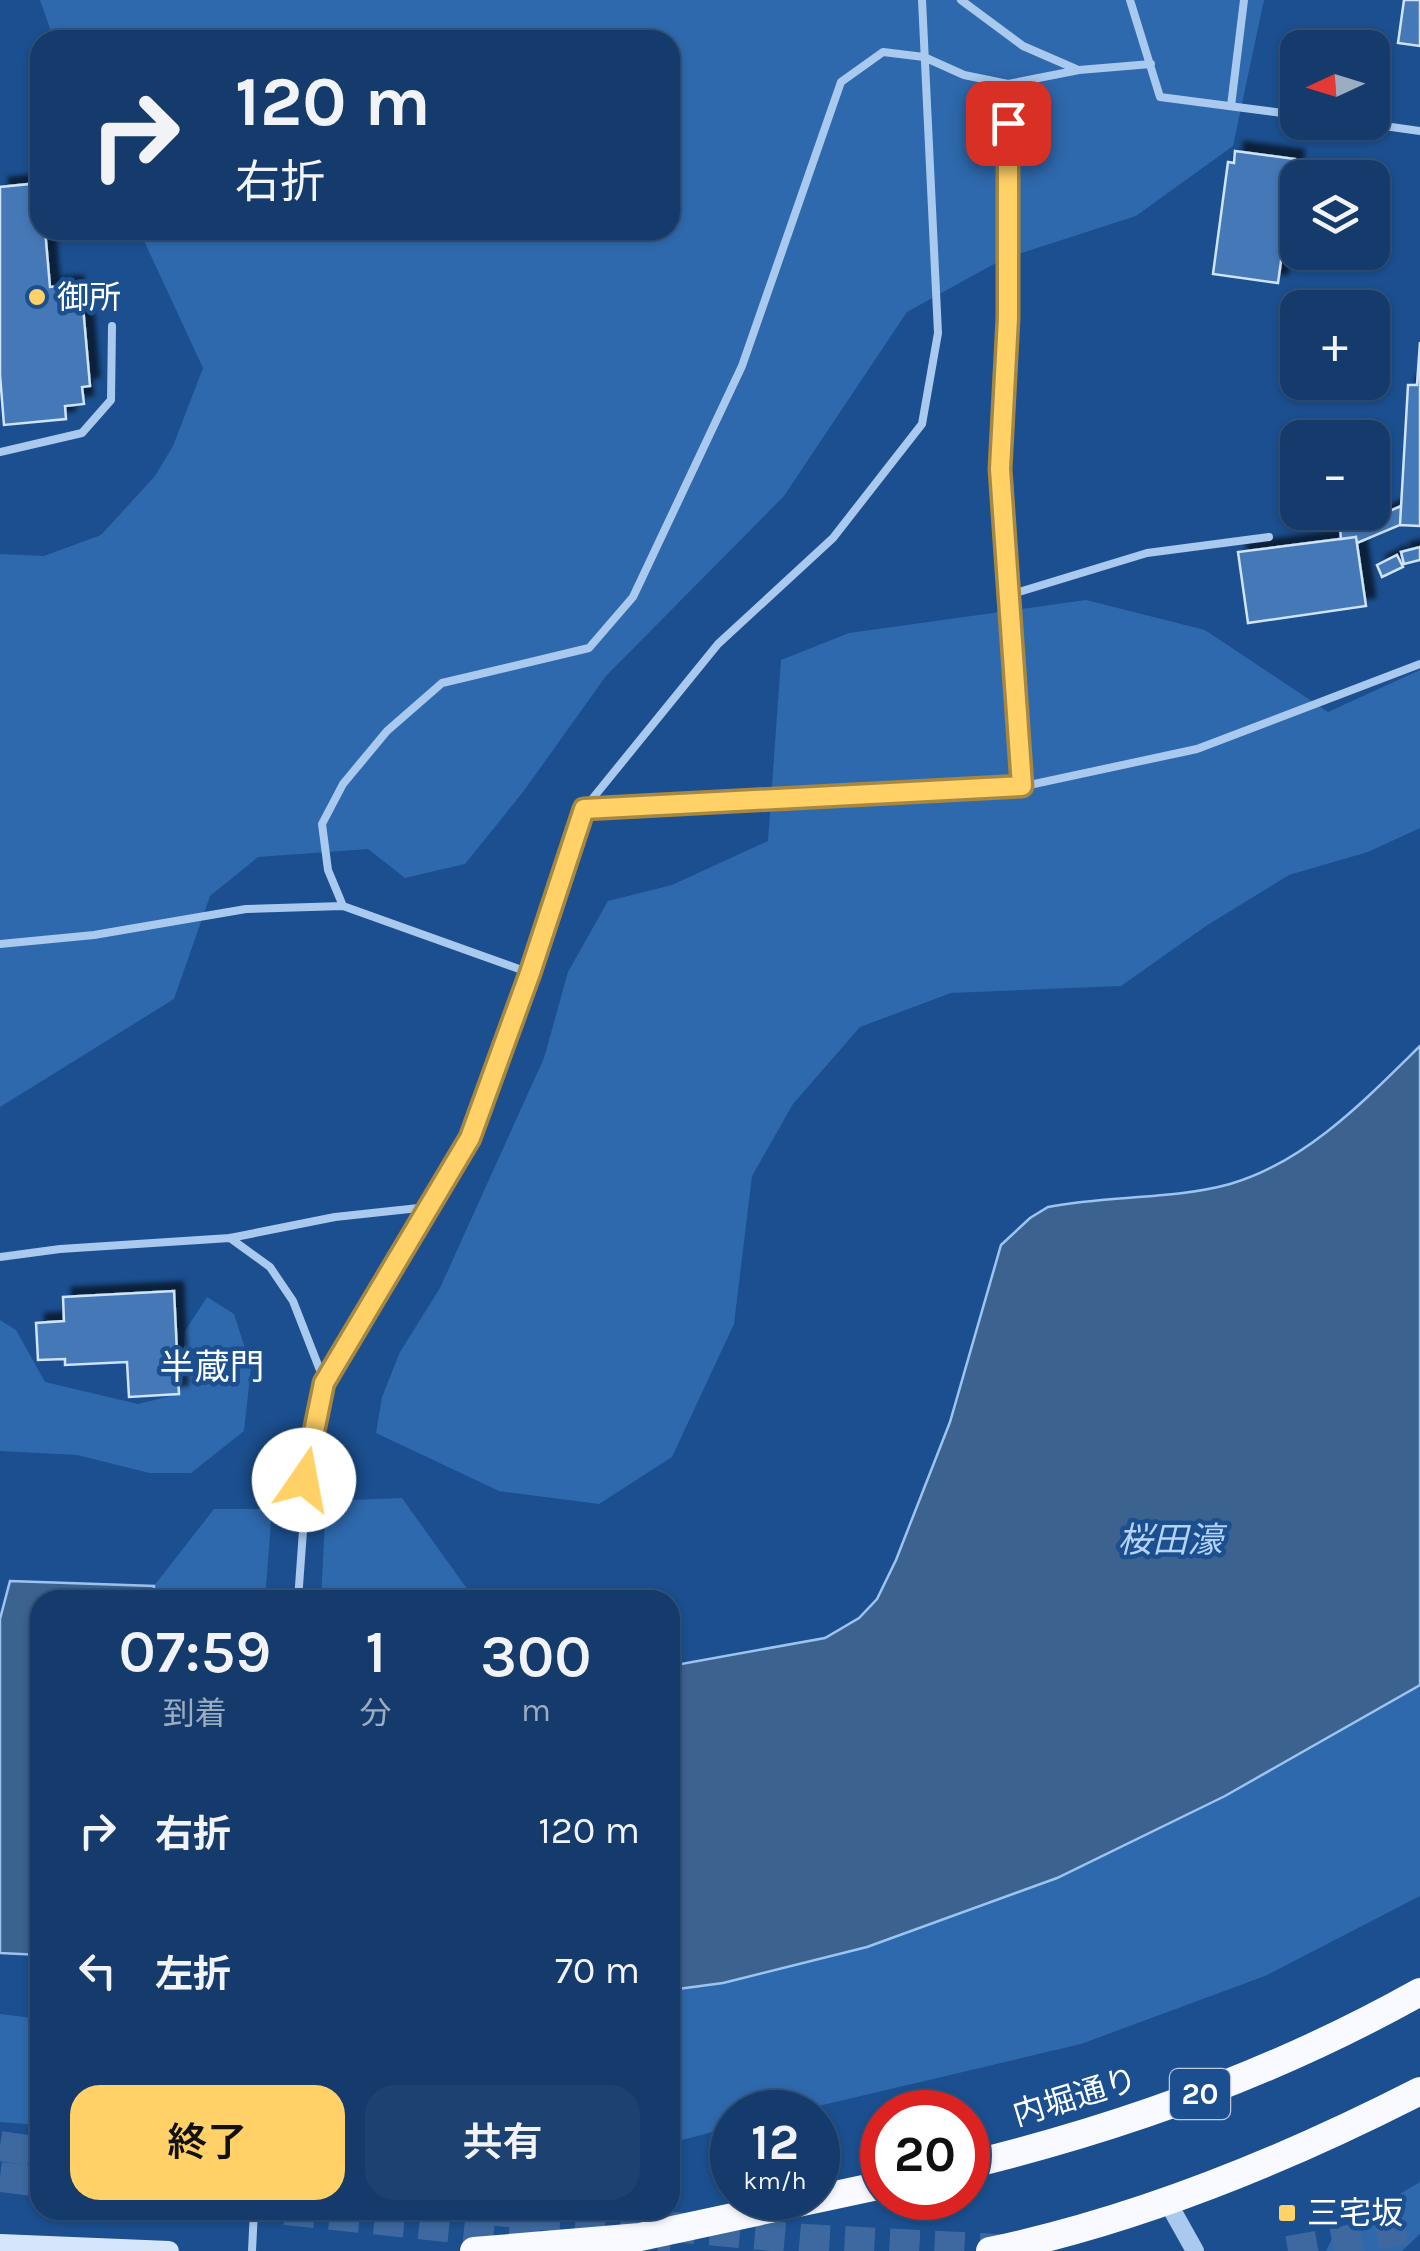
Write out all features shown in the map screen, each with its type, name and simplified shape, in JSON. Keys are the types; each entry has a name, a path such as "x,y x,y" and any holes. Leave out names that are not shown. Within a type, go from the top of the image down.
{"highway":[{"name":"内堀通り","path":"990,2159 1128,2119 1233,2082 1330,2041 1420,1992"},
{"path":"990,2251 1167,2201 1361,2121 1420,2091"},
{"path":"474,2251 640,2237 860,2190"}],"main road":[{"path":"0,2244 169,2251"}],"street":[{"path":"1167,2201 1195,2251"}],"lane":[{"path":"304,1480 324,1383 470,1138 584,809 718,644 833,538 922,424 938,333 922,0"},
{"path":"961,0 1023,46 1078,70"},
{"path":"1130,0 1160,97 1280,113"},
{"path":"1231,106 1244,0"},
{"path":"343,906 328,870 322,824 343,784 387,731 442,683 590,648 633,597 742,366 841,82 883,52 924,58 964,75 1008,84 1078,70 1151,64"},
{"path":"1008,84 1008,318 1000,469 1022,786"},
{"path":"1390,127 1420,131"},
{"path":"0,452 82,433 111,400 112,326"},
{"path":"1009,595 1178,546 1269,538"},
{"path":"584,809 1022,786 1197,749 1420,664"},
{"path":"0,944 94,935 246,909 343,906 530,973"},
{"path":"0,1257 60,1248 230,1238 335,1217 428,1207"},
{"path":"230,1238 270,1267 292,1301 324,1383"},
{"path":"299,1590 305,1503"},
{"path":"252,2251 254,2220"}],"shaded area":[{"path":"40,0 1264,0 1233,146 1136,216 1003,259 907,312 784,496 606,676 523,792 465,864 405,878 368,849 258,857 210,896 174,999 0,1107 0,554 44,556 101,535 155,476 173,446 203,368 144,240 680,240 680,30 50,30"},
{"path":"1086,600 1205,630 1328,712 1420,670 1420,828 1368,852 1289,875 1206,926 1121,986 951,993 860,1027 793,1104 752,1176 734,1324 672,1457 599,1504 499,1491 376,1433 382,1397 400,1352 440,1288 544,1058 568,972 608,901 672,885 768,841 781,660 849,633"},
{"path":"207,1297 234,1314 251,1367 244,1431 191,1473 149,1473 77,1455 0,1451 0,1320 16,1330 45,1382 138,1404 179,1394 185,1331"},
{"path":"402,1498 468,1590 322,1590 326,1501"},
{"path":"214,1509 272,1509 266,1590 154,1590"},
{"path":"1420,1685 1420,1896 1265,1976 1081,2044 886,2090 860,2090 860,2096 840,2101 840,2090 710,2090 710,2133 680,2140 680,1989 723,1983 867,1947 1057,1878 1225,1796"},
{"path":"0,2014 30,2018 30,2124 0,2122"},
{"path":"1420,2182 1420,2234 1402,2251 1326,2251 1335,2232"}],"water":[{"name":"桜田濠","path":"1420,1046 1420,1685 1225,1796 1057,1878 867,1947 723,1983 680,1989 680,1664 825,1638 859,1618 877,1599 950,1422 1001,1245 1048,1207 1186,1193 1258,1174 1309,1145"},
{"path":"10,1581 154,1586 154,1590 30,1590 30,1954 0,1953 0,1619"}],"building":[{"path":"1404,0 1420,0 1420,46 1398,43"},
{"path":"1235,151 1295,159 1280,160 1278,283 1213,274 1228,162 1234,163"},
{"name":"御所","path":"30,184 30,240 46,240 50,287 74,285 76,307 83,307 90,386 82,387 84,404 65,406 66,419 4,425 0,375 0,187"},
{"path":"1420,342 1420,526 1400,525 1408,385 1417,385"},
{"path":"1401,506 1400,525 1390,529 1390,511"},
{"path":"1340,530 1388,530 1357,543 1356,537 1341,539"},
{"path":"1356,537 1366,606 1248,623 1238,552"},
{"path":"1420,547 1420,560 1404,564 1401,552"},
{"path":"1397,555 1403,567 1382,577 1377,565"},
{"path":"174,1291 179,1394 129,1397 127,1362 65,1365 65,1359 38,1360 36,1323 64,1321 63,1297"},
{"name":"半蔵門","path":"330,1465 332,1501 277,1505 275,1470 292,1469 293,1481 315,1479 315,1466"}],"tunnel":[{"path":"0,2146 30,2150"},
{"path":"0,2177 30,2181"},
{"path":"380,2220 552,2238"},
{"path":"596,2220 805,2239 1017,2250"},
{"path":"1288,2251 1420,2227"},
{"path":"613,2245 670,2251"}],"place":[{"name":"御所","path":"37,297"},
{"name":"三宅坂","path":"1287,2213"}],"district":[{"name":"半蔵門","path":"212,1367"}],"route":[{"path":"304,1480 324,1383 470,1138 584,809 1006,790 1022,786 1000,469 1008,318 1008,123"}]}
